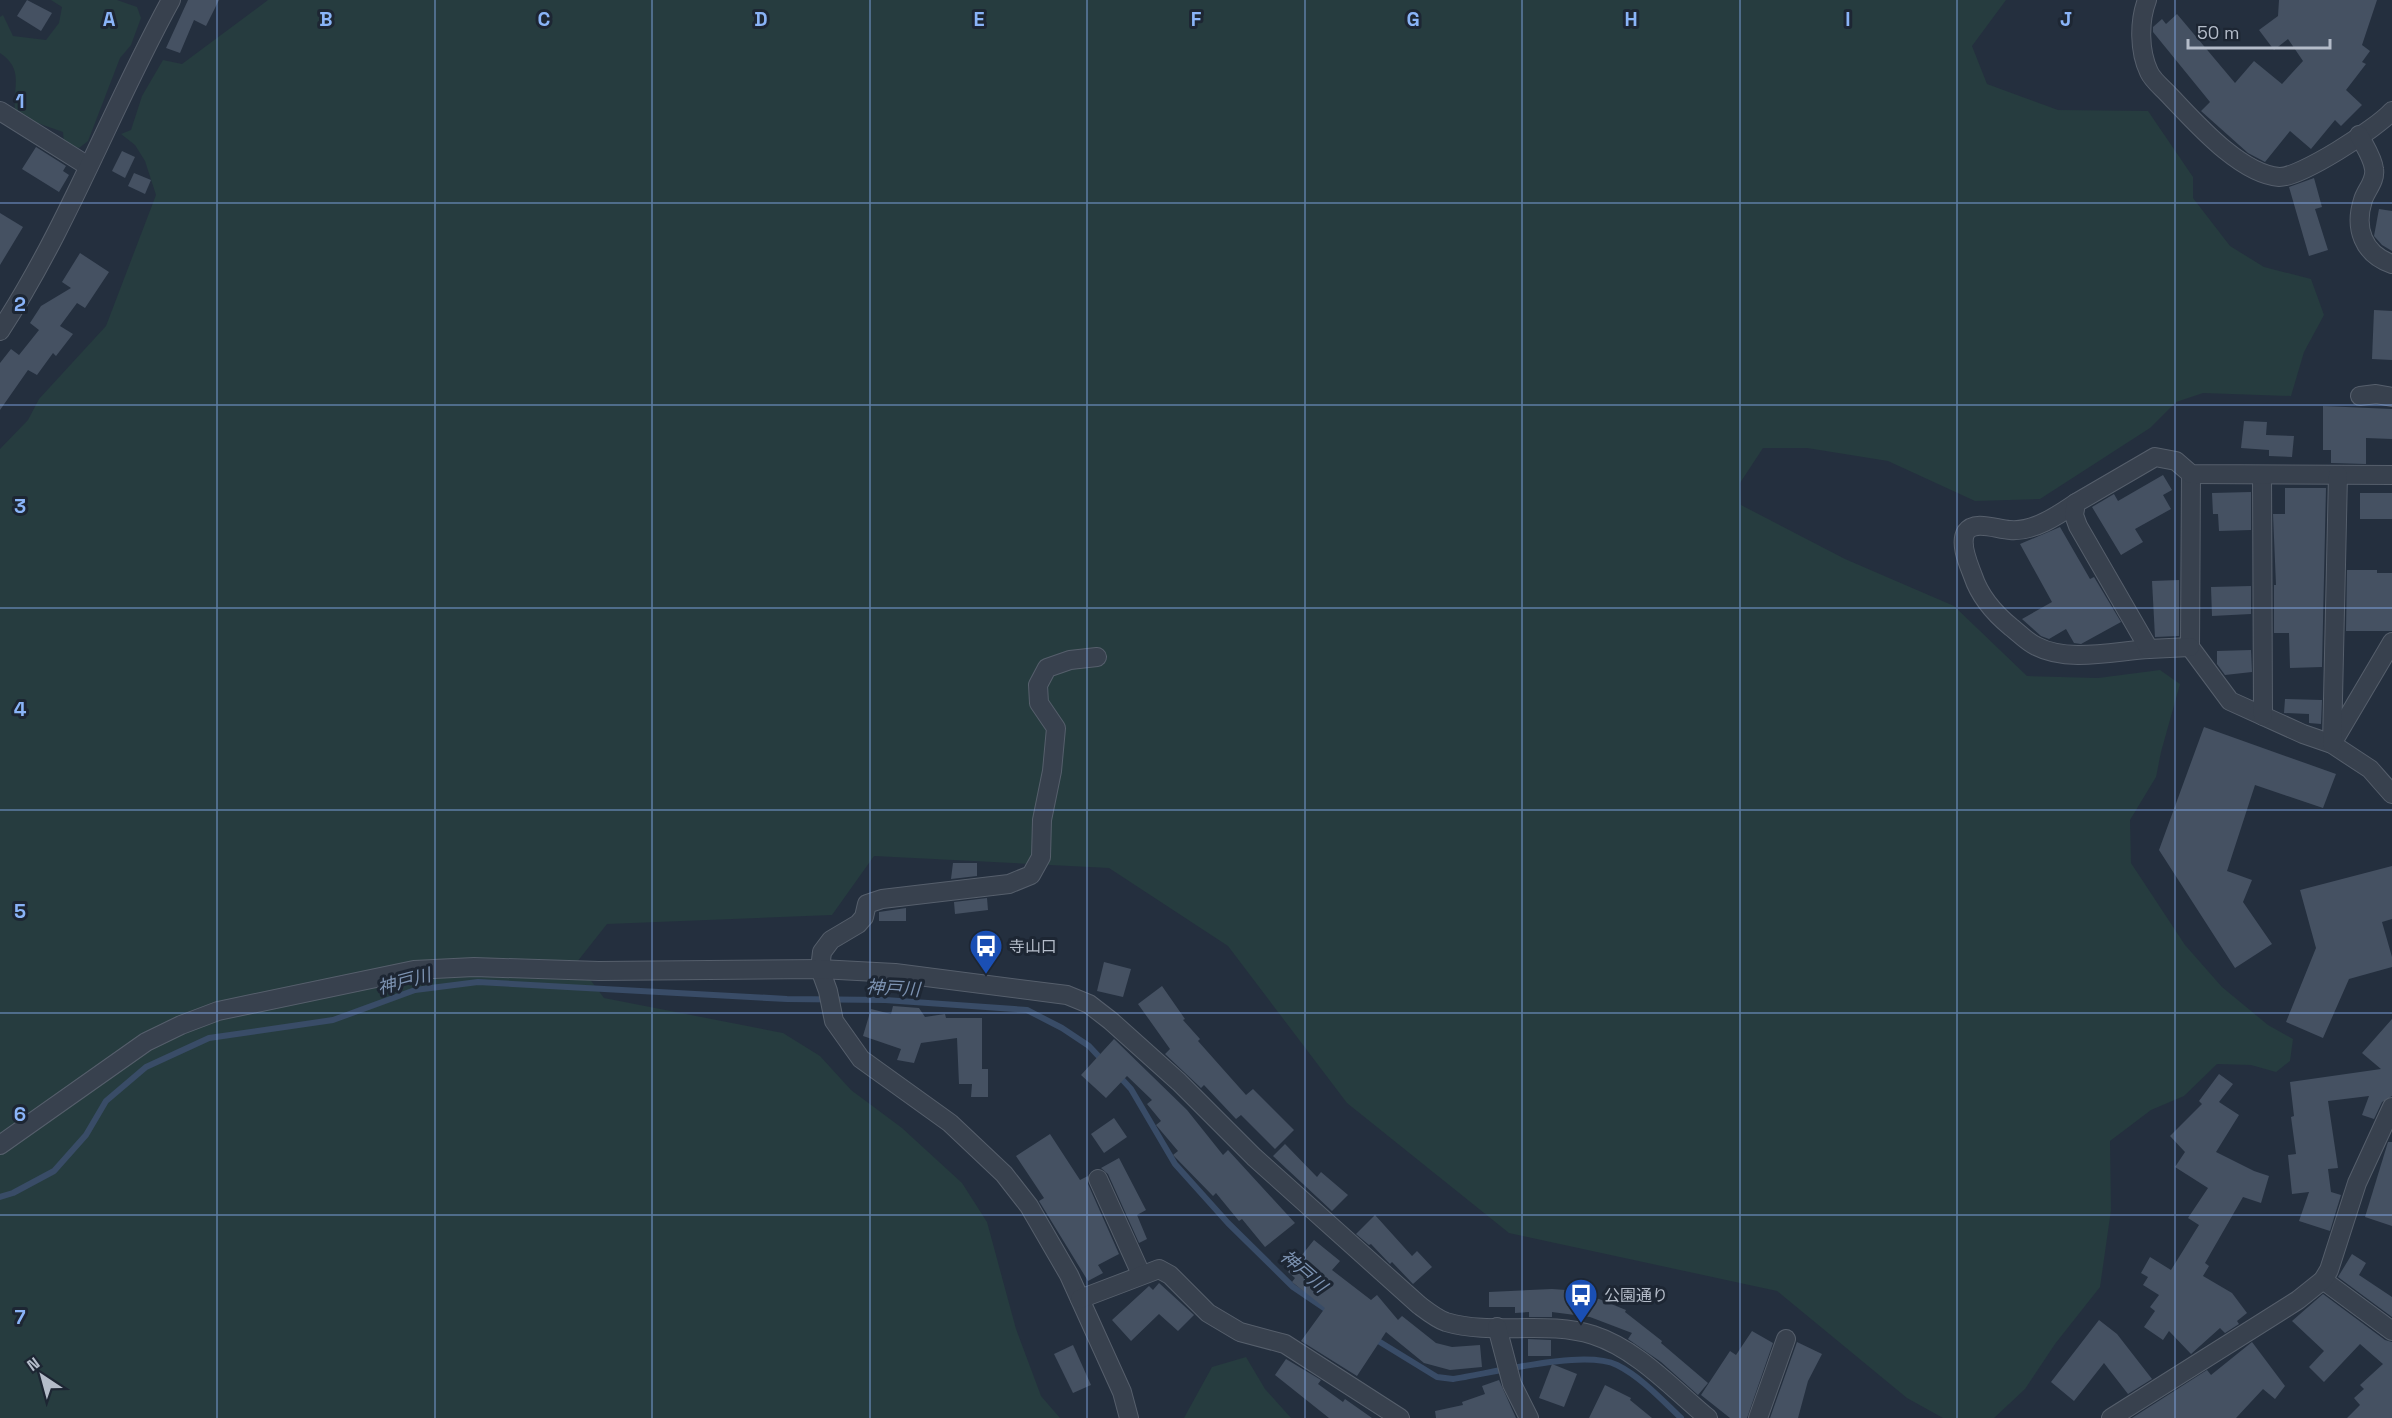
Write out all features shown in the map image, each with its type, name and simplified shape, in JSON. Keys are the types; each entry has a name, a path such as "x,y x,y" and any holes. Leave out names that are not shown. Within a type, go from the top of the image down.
{"street":[{"path":"0,331 27,290 171,0"},
{"path":"2147,0 2142,27 2143,51 2150,74 2207,133 2242,162 2271,176 2295,175 2359,135 2392,111"},
{"path":"0,111 88,166"},
{"path":"2359,135 2374,170 2372,184 2363,198 2359,224 2364,243 2374,255 2392,264"},
{"path":"2360,396 2376,394 2392,398"},
{"path":"2190,647 2078,654 2036,647 2006,623 1979,593 1968,561 1964,541 1966,532 1980,527 2011,531 2034,526 2056,517 2155,458 2176,461 2191,474 2392,475"},
{"path":"2191,474 2190,647 2230,701 2332,744 2370,769 2392,794"},
{"path":"2262,475 2263,716"},
{"path":"2332,744 2338,475"},
{"path":"2076,503 2074,515 2078,526 2149,649"},
{"path":"2332,744 2392,642"},
{"path":"1097,657 1070,660 1047,669 1038,685 1039,703 1056,728 1052,771 1042,820 1041,857 1031,875 1009,884 882,899 867,904 864,917 858,924 831,940 822,952 820,969 828,991 834,1022 861,1059 950,1123 1004,1174 1029,1206 1069,1275 1122,1392 1129,1418"},
{"path":"0,1145 146,1042 218,1011 414,970 474,967 599,970 820,969 895,973 1067,995 1089,1004 1179,1082 1254,1157 1419,1305 1444,1322 1591,1334 1617,1344 1708,1418"},
{"path":"2110,1418 2298,1300 2323,1280 2329,1270 2357,1183 2392,1107"},
{"path":"1098,1179 1141,1274"},
{"path":"1080,1299 1159,1269 1166,1272 1208,1313 1240,1332 1285,1344 1400,1418"},
{"path":"2323,1280 2392,1331"},
{"path":"1497,1328 1512,1384 1529,1418"},
{"path":"1758,1418 1786,1339"}],"green space":[{"path":"51,0 117,0 137,7 141,18 131,45 120,58 88,141 79,148 64,143 63,132 26,119 15,110 15,72 12,65 0,53 0,17 3,15 13,36 46,40 59,23 62,7"},
{"path":"268,0 2006,0 1972,46 1987,84 2058,110 2148,111 2193,177 2193,198 2230,246 2264,267 2311,279 2324,315 2304,352 2291,396 2203,393 2176,402 2150,428 2040,499 1975,501 1888,461 1807,448 1763,448 1740,483 1741,505 1845,559 1954,606 2027,676 2098,678 2160,670 2180,684 2156,777 2130,820 2131,863 2185,945 2222,987 2268,1025 2293,1039 2290,1061 2276,1072 2251,1065 2217,1064 2184,1096 2151,1110 2110,1141 2111,1210 2100,1287 2055,1344 2025,1389 1994,1418 1943,1418 1907,1398 1777,1291 1509,1233 1347,1103 1228,946 1109,868 874,856 832,915 607,924 577,962 604,998 783,1033 820,1056 851,1090 902,1128 962,1183 987,1222 1016,1329 1041,1396 1060,1418 0,1418 0,449 28,420 39,399 106,326 156,195 145,161 135,145 121,134 131,130 142,96 163,60 182,64"},
{"path":"1246,1357 1265,1389 1291,1418 1184,1418 1212,1367"}],"building":[{"path":"27,0 52,13 41,31 17,16"},
{"path":"188,0 219,0 206,26 194,20 180,53 166,48"},
{"path":"2279,0 2377,0 2362,45 2370,51 2362,62 2366,64 2346,90 2362,105 2341,126 2335,120 2311,149 2290,131 2265,162 2248,153 2201,111 2210,102 2153,32 2153,27 2162,19 2166,24 2177,14 2235,83 2254,61 2282,84 2303,61 2288,39 2274,50 2259,30 2278,16"},
{"path":"36,147 66,166 63,171 69,175 59,192 22,169"},
{"path":"122,151 135,157 125,178 112,171"},
{"path":"134,173 151,180 145,194 128,186"},
{"path":"2314,178 2322,207 2315,209 2328,250 2309,256 2289,187"},
{"path":"2379,209 2392,211 2392,251 2374,236"},
{"path":"0,213 23,227 0,265"},
{"path":"80,253 109,272 85,308 77,303 60,326 73,334 56,356 53,353 37,375 28,370 0,410 0,363 11,349 19,355 39,330 30,323 41,306 71,288 62,282"},
{"path":"2374,310 2392,311 2392,360 2372,359"},
{"path":"2323,406 2392,409 2392,439 2366,438 2366,464 2331,463 2331,450 2323,450"},
{"path":"2244,421 2267,422 2266,435 2294,436 2292,457 2269,456 2269,450 2241,448"},
{"path":"2163,475 2172,490 2163,495 2171,509 2135,529 2143,542 2121,555 2092,507 2114,494 2118,501"},
{"path":"2285,488 2326,488 2322,667 2290,668 2289,633 2274,633 2274,585 2276,585 2273,514 2285,514"},
{"path":"2251,492 2251,530 2219,531 2218,514 2213,514 2212,493"},
{"path":"2360,493 2392,493 2392,519 2360,519"},
{"path":"2060,527 2090,579 2094,577 2121,622 2081,644 2074,643 2066,629 2049,639 2041,636 2022,619 2052,602 2020,544"},
{"path":"2347,570 2377,570 2377,573 2392,573 2392,631 2346,631"},
{"path":"2179,580 2179,636 2155,637 2152,581"},
{"path":"2251,586 2251,614 2212,616 2211,587"},
{"path":"2251,650 2252,672 2225,675 2217,664 2217,651"},
{"path":"2285,699 2322,700 2321,724 2309,723 2309,714 2284,713"},
{"path":"2204,727 2336,774 2323,808 2255,785 2227,871 2252,880 2243,902 2272,944 2235,968 2159,850"},
{"path":"953,863 977,863 977,876 951,879"},
{"path":"2392,866 2392,919 2382,922 2392,957 2392,967 2349,979 2323,1038 2286,1022 2316,948 2300,890"},
{"path":"987,898 988,910 955,914 954,902"},
{"path":"906,908 906,921 879,921 879,912"},
{"path":"1104,962 1131,969 1123,997 1097,991"},
{"path":"1162,986 1185,1019 1183,1020 1200,1039 1198,1041 1246,1095 1253,1089 1294,1130 1275,1149 1241,1115 1236,1119 1204,1085 1201,1088 1165,1054 1170,1049 1138,1004"},
{"path":"893,1006 919,1008 925,1017 945,1014 946,1018 982,1018 982,1069 988,1069 988,1097 971,1097 972,1084 959,1084 957,1038 921,1043 914,1063 897,1060 901,1049 863,1036 871,1009 891,1014"},
{"path":"2392,1019 2392,1096 2382,1102 2374,1119 2362,1115 2369,1096 2328,1101 2338,1168 2328,1169 2331,1192 2341,1195 2330,1231 2299,1221 2309,1192 2292,1194 2288,1155 2296,1154 2291,1117 2294,1116 2290,1082 2381,1069 2362,1053"},
{"path":"1114,1039 1187,1110 1223,1155 1228,1150 1295,1223 1265,1247 1216,1193 1213,1196 1173,1155 1178,1151 1156,1125 1161,1121 1147,1104 1152,1100 1127,1076 1106,1098 1081,1075"},
{"path":"2219,1074 2233,1084 2219,1102 2239,1115 2216,1152 2269,1176 2261,1203 2243,1197 2205,1263 2209,1266 2203,1276 2232,1293 2247,1313 2237,1321 2239,1324 2225,1333 2220,1328 2191,1354 2169,1331 2163,1340 2144,1327 2155,1311 2150,1307 2159,1295 2143,1285 2148,1277 2141,1273 2150,1257 2171,1270 2199,1225 2188,1218 2208,1188 2175,1167 2185,1152 2170,1136 2202,1104 2199,1101"},
{"path":"1114,1118 1127,1137 1104,1153 1091,1134"},
{"path":"1050,1134 1080,1180 1088,1176 1088,1184 1119,1254 1098,1265 1103,1273 1088,1281 1039,1201 1044,1198 1016,1156"},
{"path":"2388,1142 2392,1142 2392,1226 2365,1217"},
{"path":"1285,1144 1317,1177 1321,1172 1348,1195 1332,1211 1273,1156"},
{"path":"1119,1158 1146,1210 1137,1215 1147,1239 1139,1243 1108,1174 1101,1168"},
{"path":"1375,1215 1412,1256 1417,1251 1432,1267 1413,1284 1392,1262 1390,1264 1371,1244 1369,1245 1356,1234"},
{"path":"1314,1240 1340,1261 1332,1270 1371,1300 1377,1295 1398,1320 1402,1316 1436,1343 1452,1347 1480,1345 1482,1367 1450,1370 1424,1363 1386,1332 1357,1376 1301,1341 1325,1308 1292,1282 1295,1278 1288,1272"},
{"path":"2352,1254 2366,1263 2359,1275 2392,1297 2392,1317 2338,1277"},
{"path":"1159,1283 1194,1315 1178,1331 1159,1314 1131,1341 1112,1320 1149,1286 1153,1290"},
{"path":"1566,1290 1566,1294 1599,1299 1626,1310 1625,1312 1662,1341 1661,1343 1708,1383 1698,1395 1661,1362 1628,1339 1632,1333 1590,1317 1552,1312 1552,1317 1529,1317 1529,1312 1515,1313 1515,1307 1489,1307 1489,1292"},
{"path":"2323,1294 2385,1340 2392,1342 2392,1418 2347,1418 2360,1405 2354,1398 2364,1389 2360,1385 2383,1364 2360,1344 2324,1382 2309,1367 2324,1351 2292,1321"},
{"path":"2099,1320 2117,1334 2152,1379 2128,1394 2104,1363 2074,1401 2051,1382"},
{"path":"1752,1331 1773,1343 1747,1418 1730,1418 1701,1395 1730,1351 1736,1355"},
{"path":"1528,1339 1551,1340 1551,1356 1528,1356"},
{"path":"1797,1342 1822,1354 1808,1381 1798,1418 1770,1418"},
{"path":"2252,1342 2285,1386 2275,1399 2263,1389 2236,1418 2132,1418 2207,1370 2211,1375"},
{"path":"1073,1345 1091,1385 1073,1393 1054,1354"},
{"path":"1286,1359 1321,1380 1318,1384 1343,1402 1345,1399 1372,1418 1329,1418 1275,1375"},
{"path":"1552,1364 1577,1374 1564,1407 1539,1398"},
{"path":"1499,1380 1516,1418 1436,1418 1435,1411 1463,1405 1462,1402 1485,1394 1482,1386"},
{"path":"1605,1385 1631,1398 1630,1400 1652,1418 1589,1418"}],"waterway":[{"name":"神戸川","path":"0,1197 13,1193 54,1171 86,1135 106,1101 146,1067 209,1038 333,1020 415,990 478,982 787,999 885,1000 1027,1010 1062,1028 1089,1046 1103,1061"},
{"name":"神戸川","path":"1119,1076 1131,1089 1175,1164 1228,1223 1293,1287 1330,1312"},
{"name":"神戸川","path":"1375,1339 1437,1377 1453,1379 1561,1361 1602,1361 1617,1365 1634,1376 1681,1418"}],"place":[{"name":"寺山口","path":"986,975"},
{"name":"公園通り","path":"1581,1324"}]}
